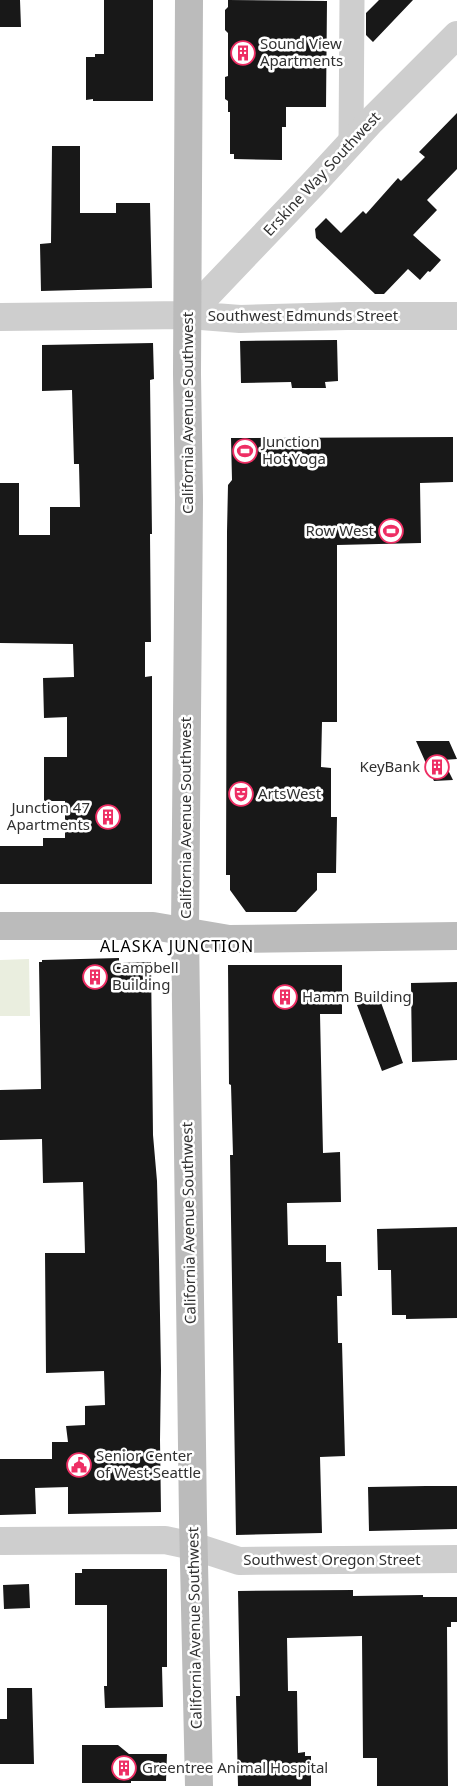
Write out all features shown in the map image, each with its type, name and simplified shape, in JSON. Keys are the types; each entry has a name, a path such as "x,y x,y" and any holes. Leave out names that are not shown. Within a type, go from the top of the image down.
{"main road":[{"name":"California Avenue Southwest","path":"189,0 185,931 193,1546 199,1786"},
{"path":"0,926 148,926 229,939 457,936"}],"street":[{"path":"351,143 352,0"},
{"name":"Erskine Way Southwest","path":"188,315 371,121 457,35"},
{"name":"Southwest Edmunds Street","path":"0,317 188,315 240,319 347,316 457,316"},
{"name":"Southwest Oregon Street","path":"0,1541 165,1540 193,1546 240,1561 457,1559"}],"shaded area":[{"path":"29,959 30,1016 0,1016 0,960"}],"building":[{"path":"0,0 20,0 21,27 0,27"},
{"path":"104,0 153,0 153,101 86,100 86,57 104,54"},
{"name":"Sound View Apartments","path":"228,0 327,1 326,107 286,107 286,127 282,127 282,160 234,159 234,154 230,154 230,112 228,112 228,101 225,99 225,77 228,76 228,33 225,30 225,10 228,7"},
{"path":"379,0 413,0 373,42 366,35 366,13"},
{"path":"457,113 457,169 427,200 437,210 413,235 441,260 420,280 408,269 384,294 375,294 316,238 315,229 326,218 341,233 363,211 366,214 398,178 401,181 425,157 419,152"},
{"path":"52,146 80,146 80,213 116,213 116,203 150,203 152,288 41,291 40,244 51,243"},
{"path":"337,340 338,381 325,382 326,388 292,388 291,382 241,383 240,341"},
{"path":"153,343 154,379 150,380 151,642 145,642 145,677 152,676 152,884 0,884 0,846 43,846 43,838 65,838 65,801 44,801 44,757 67,757 67,717 44,718 43,678 74,677 73,644 0,643 0,483 19,483 19,535 50,535 50,507 80,507 79,464 74,464 72,390 42,391 42,345"},
{"path":"453,437 453,482 420,483 421,543 337,545 337,722 322,722 321,767 331,768 331,817 337,817 336,873 317,873 317,890 296,912 246,912 230,890 230,875 226,875 227,532 228,485 232,480 231,438"},
{"name":"KeyBank","path":"416,741 449,741 457,759 443,760 453,780 434,781"},
{"path":"119,958 119,963 151,962 153,1135 157,1181 161,1370 161,1512 68,1514 68,1487 35,1488 36,1514 0,1515 0,1459 52,1459 52,1442 68,1442 66,1426 85,1425 85,1406 105,1405 104,1371 46,1373 45,1253 85,1253 83,1182 43,1183 42,1139 0,1140 0,1090 41,1089 39,962 42,962 42,960"},
{"path":"228,965 342,965 342,1014 320,1014 323,1153 340,1152 341,1202 287,1203 288,1245 326,1245 326,1262 341,1262 342,1296 337,1296 338,1343 342,1343 345,1456 320,1457 322,1533 236,1535 230,1155 233,1155 231,1085 229,1084"},
{"path":"457,982 457,1060 412,1062 411,983"},
{"path":"379,997 403,1063 382,1071 357,1005"},
{"path":"457,1227 457,1318 406,1319 406,1315 392,1315 391,1270 378,1270 377,1229"},
{"path":"457,1486 457,1529 369,1531 368,1487"},
{"path":"82,1569 167,1569 167,1667 162,1667 163,1707 105,1708 104,1686 107,1686 107,1605 75,1605 75,1573 82,1573"},
{"path":"29,1584 30,1608 4,1609 3,1585"},
{"path":"353,1590 353,1596 423,1595 423,1597 457,1597 457,1622 451,1622 451,1627 447,1627 448,1786 377,1786 377,1758 363,1758 362,1636 287,1638 288,1691 297,1691 298,1753 305,1752 305,1756 311,1756 311,1786 238,1786 236,1696 240,1696 238,1591"},
{"path":"7,1688 32,1688 34,1764 0,1764 0,1719 7,1719"},
{"name":"Greentree Animal Hospital","path":"82,1745 118,1745 129,1754 167,1754 166,1781 82,1783"}],"place":[{"name":"Sound View Apartments","path":"243,53"},
{"name":"Junction Hot Yoga","path":"245,451"},
{"name":"Row West","path":"391,531"},
{"name":"KeyBank","path":"437,767"},
{"name":"ArtsWest","path":"241,794"},
{"name":"Junction 47 Apartments","path":"108,817"},
{"name":"Campbell Building","path":"95,977"},
{"name":"Hamm Building","path":"285,997"},
{"name":"Senior Center of West Seattle","path":"79,1465"},
{"name":"Greentree Animal Hospital","path":"124,1768"}],"district":[{"name":"ALASKA JUNCTION","path":"177,946"}]}
